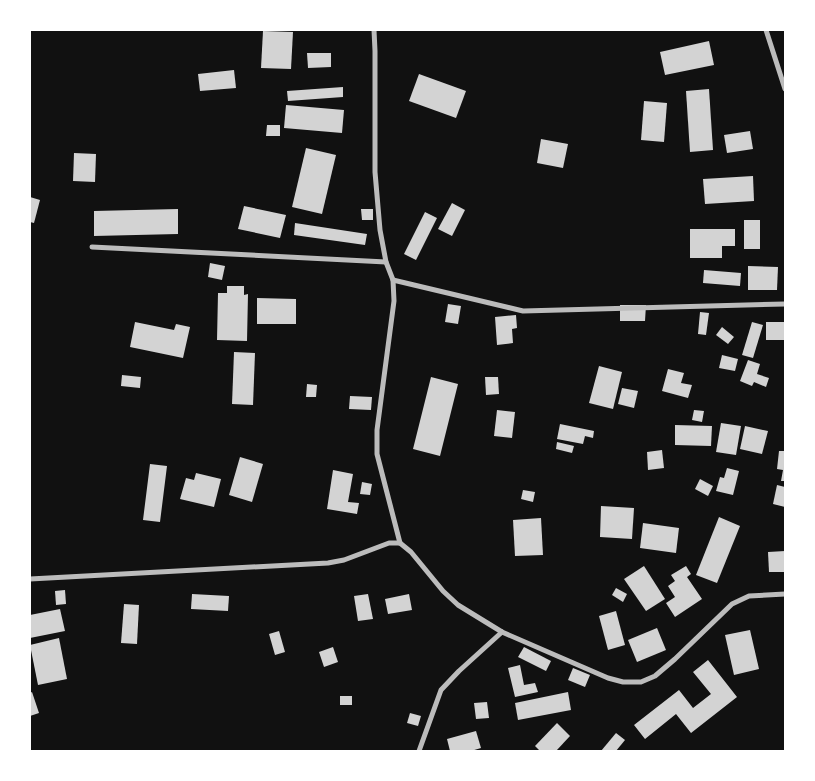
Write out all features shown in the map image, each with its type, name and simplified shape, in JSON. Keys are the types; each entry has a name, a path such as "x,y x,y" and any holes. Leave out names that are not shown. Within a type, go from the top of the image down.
{"street":[{"path":"374,30 375,172 380,230 386,262 393,280 394,301 377,430 377,454 400,544"},
{"path":"766,30 785,89"},
{"path":"92,247 386,262"},
{"path":"393,280 523,311 785,304"},
{"path":"30,579 328,563 344,560 389,543 400,544 411,552 443,591 458,605 502,632 608,678 624,682 641,682 655,676 732,604 749,596 785,594"},
{"path":"419,751 441,690 502,632"}],"building":[{"path":"263,31 293,32 291,69 261,68"},
{"path":"709,41 714,65 665,75 660,52"},
{"path":"307,53 331,53 331,67 308,68"},
{"path":"234,70 236,88 200,91 198,74"},
{"path":"419,74 466,91 456,118 409,101"},
{"path":"343,87 343,97 288,101 287,91"},
{"path":"709,89 713,150 690,152 686,91"},
{"path":"644,101 667,103 664,142 641,140"},
{"path":"286,105 344,110 342,133 284,128"},
{"path":"267,125 280,125 280,136 266,136"},
{"path":"750,131 753,149 727,153 724,135"},
{"path":"541,139 568,144 563,168 537,163"},
{"path":"306,148 336,155 322,214 292,207"},
{"path":"74,153 96,154 95,182 73,181"},
{"path":"753,176 754,201 705,204 703,179"},
{"path":"30,197 40,200 34,223 30,222"},
{"path":"452,203 465,210 452,236 438,229"},
{"path":"244,206 286,215 280,238 238,229"},
{"path":"178,209 178,234 94,236 94,211"},
{"path":"361,209 373,209 373,220 362,220"},
{"path":"425,212 437,218 416,260 404,254"},
{"path":"744,220 760,220 760,249 744,249"},
{"path":"295,223 367,234 365,245 294,235"},
{"path":"690,229 735,229 735,246 722,246 722,258 690,258"},
{"path":"210,263 225,266 222,280 208,277"},
{"path":"748,266 778,267 777,290 748,290"},
{"path":"704,270 741,273 740,286 703,283"},
{"path":"227,286 244,286 244,295 248,294 247,341 217,340 218,293 227,293"},
{"path":"257,298 296,299 296,324 257,324"},
{"path":"448,304 461,306 458,324 445,322"},
{"path":"620,305 646,305 645,321 620,321"},
{"path":"700,312 709,313 706,335 698,334"},
{"path":"516,315 517,328 512,329 513,343 497,345 495,317"},
{"path":"135,322 174,330 176,324 190,327 183,358 130,347"},
{"path":"752,322 763,325 753,358 742,355"},
{"path":"766,322 785,322 785,340 766,340"},
{"path":"722,327 734,337 728,344 716,335"},
{"path":"234,352 255,353 253,405 232,404"},
{"path":"722,355 738,359 735,371 719,368"},
{"path":"748,360 760,364 757,374 769,378 766,387 754,382 752,386 740,381"},
{"path":"599,366 622,372 613,409 589,403"},
{"path":"668,369 684,373 681,383 692,385 688,398 662,391"},
{"path":"122,375 141,377 140,388 121,386"},
{"path":"431,377 458,384 440,456 413,449"},
{"path":"485,377 498,377 499,394 486,395"},
{"path":"307,384 317,385 316,397 306,397"},
{"path":"622,388 638,391 634,408 618,404"},
{"path":"350,396 372,397 371,410 349,409"},
{"path":"497,410 515,412 512,438 494,436"},
{"path":"694,410 704,411 702,422 692,420"},
{"path":"721,423 741,426 736,455 716,452"},
{"path":"560,424 594,431 593,438 585,436 583,444 557,439"},
{"path":"675,425 712,426 711,446 675,445"},
{"path":"745,426 768,431 762,454 740,449"},
{"path":"557,442 574,446 572,453 556,449"},
{"path":"662,450 664,468 648,470 647,452"},
{"path":"779,451 785,451 785,481 781,481 783,470 777,469"},
{"path":"240,457 263,464 252,502 229,495"},
{"path":"150,464 167,466 160,522 143,520"},
{"path":"727,468 739,471 733,495 716,491 720,477 724,478"},
{"path":"333,470 353,474 348,502 359,503 357,514 327,509"},
{"path":"196,473 221,479 214,507 180,499 186,478 194,480"},
{"path":"700,479 713,486 708,496 695,489"},
{"path":"362,482 372,484 370,495 360,494"},
{"path":"777,485 785,487 785,507 773,504"},
{"path":"523,490 535,492 533,502 521,499"},
{"path":"601,506 634,508 632,539 600,537"},
{"path":"719,517 740,526 717,583 696,575"},
{"path":"541,518 543,555 515,556 513,520"},
{"path":"643,523 679,528 676,553 640,548"},
{"path":"785,551 785,572 769,572 768,552"},
{"path":"644,566 665,599 646,611 624,579"},
{"path":"686,566 691,574 687,577 702,599 675,617 666,603 675,597 668,586 675,581 671,575"},
{"path":"616,588 627,594 623,602 612,595"},
{"path":"65,590 66,604 56,605 55,591"},
{"path":"192,594 229,596 228,611 191,609"},
{"path":"368,594 373,619 358,621 354,596"},
{"path":"409,594 412,610 388,614 385,599"},
{"path":"124,604 139,605 137,644 121,643"},
{"path":"60,609 65,631 30,638 30,615"},
{"path":"616,611 625,645 608,650 599,616"},
{"path":"657,628 666,650 637,662 628,640"},
{"path":"750,630 759,669 734,675 725,635"},
{"path":"279,631 285,652 275,655 269,634"},
{"path":"59,638 67,679 38,685 30,645"},
{"path":"333,647 338,662 324,667 319,652"},
{"path":"524,647 551,661 546,671 518,657"},
{"path":"708,660 737,697 691,733 676,714 645,739 634,725 679,690 693,708 711,694 693,672"},
{"path":"520,665 524,685 535,683 538,692 515,697 508,668"},
{"path":"573,668 590,675 585,687 568,680"},
{"path":"32,692 39,713 30,716 30,693"},
{"path":"568,692 571,710 518,720 515,703"},
{"path":"340,696 352,696 352,705 340,705"},
{"path":"487,702 489,718 476,719 474,703"},
{"path":"410,713 421,716 418,726 407,723"},
{"path":"557,723 570,736 556,751 540,751 535,746"},
{"path":"476,731 481,748 471,751 450,751 447,739"},
{"path":"616,733 625,740 616,751 601,751"}]}
